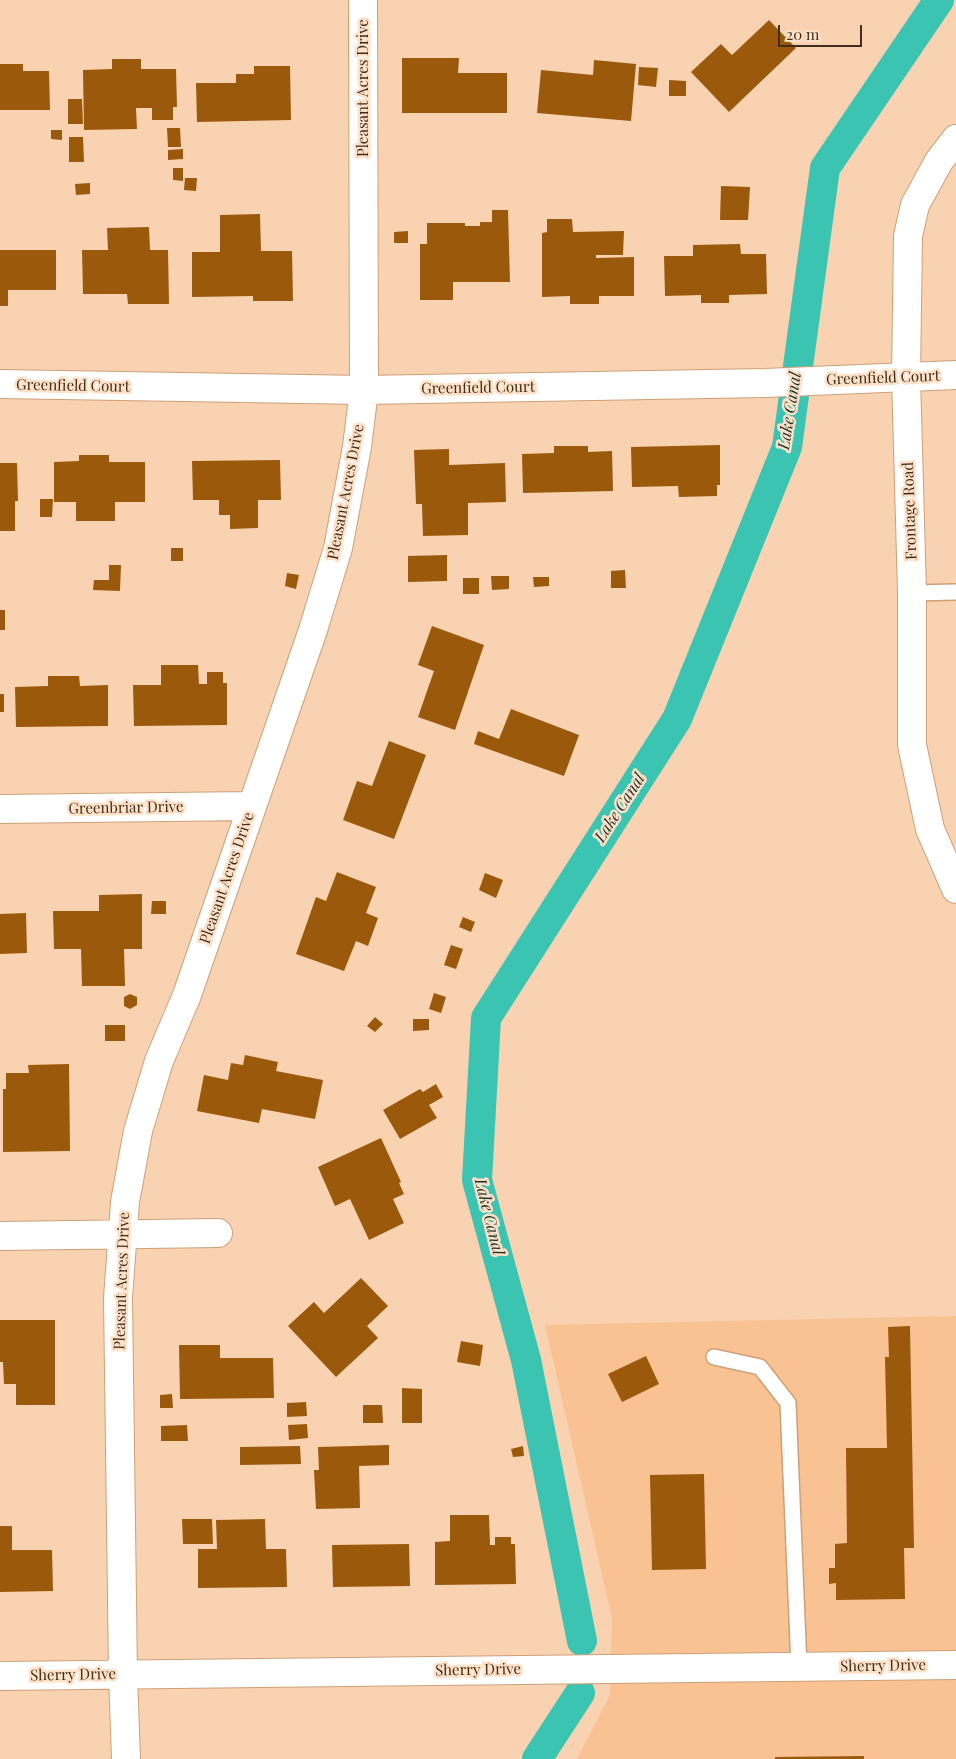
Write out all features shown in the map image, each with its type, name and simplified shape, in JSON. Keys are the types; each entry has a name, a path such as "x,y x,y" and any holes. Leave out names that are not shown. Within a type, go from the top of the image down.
{"street":[{"name":"Pleasant Acres Drive","path":"126,1759 123,1675 118,1298 121,1235 125,1202 138,1131 159,1062 187,995 313,630 338,548 357,447 364,390 363,0"},
{"name":"Frontage Road","path":"956,139 938,161 915,205 908,236 906,377 912,593 912,745 930,829 956,889"},
{"name":"Greenfield Court","path":"0,384 364,390 765,383 956,375"},
{"name":"Greenbriar Drive","path":"0,809 252,806"},
{"path":"0,1236 218,1233"},
{"name":"Sherry Drive","path":"0,1676 956,1665"}],"lane":[{"path":"912,593 956,592"},
{"path":"714,1357 760,1367 788,1402 799,1667"}],"shaded area":[{"path":"956,1316 956,1759 577,1759 610,1695 612,1618 545,1325"}],"building":[{"path":"769,20 796,48 729,112 691,72 721,44 732,55"},
{"path":"402,58 459,58 458,73 507,73 507,113 402,113"},
{"path":"112,59 141,59 141,69 176,69 177,107 173,107 173,120 152,120 152,108 136,108 137,129 84,130 83,70 112,69"},
{"path":"594,60 636,64 631,121 537,113 541,70 593,75"},
{"path":"0,64 23,64 23,71 49,71 50,110 0,110"},
{"path":"254,66 290,66 291,120 197,122 196,83 236,83 236,74 254,74"},
{"path":"639,67 658,68 656,87 638,85"},
{"path":"669,80 686,81 686,96 669,96"},
{"path":"68,99 82,99 83,124 68,124"},
{"path":"167,128 180,128 181,147 168,147"},
{"path":"51,130 62,130 62,140 51,139"},
{"path":"69,137 83,137 84,162 69,162"},
{"path":"183,149 183,159 168,160 168,150"},
{"path":"173,168 183,168 183,181 173,180"},
{"path":"185,178 197,178 196,191 184,190"},
{"path":"90,183 90,194 76,195 75,184"},
{"path":"721,186 750,187 748,220 720,220"},
{"path":"492,210 508,210 510,282 453,282 453,300 420,300 420,244 427,244 427,223 465,223 465,226 480,226 480,222 492,222"},
{"path":"260,214 261,251 292,251 293,301 253,301 253,296 192,297 192,252 220,252 220,215"},
{"path":"547,219 572,219 573,232 624,231 623,255 596,255 596,258 634,257 634,296 599,296 599,304 570,304 570,296 542,297 542,233 547,232"},
{"path":"149,227 150,250 168,250 169,304 128,304 127,294 83,294 82,250 108,250 107,228"},
{"path":"408,231 408,243 394,243 394,232"},
{"path":"740,244 741,254 766,254 767,294 729,295 729,303 701,303 701,295 665,296 664,256 693,256 693,245"},
{"path":"0,250 56,250 56,290 8,290 8,306 0,306"},
{"path":"720,445 720,485 717,485 717,496 679,497 678,486 632,487 631,447"},
{"path":"554,446 588,446 588,452 612,451 613,491 523,493 522,454 554,453"},
{"path":"449,449 449,465 505,463 506,502 468,503 468,535 423,536 422,504 416,504 414,450"},
{"path":"79,455 109,455 109,462 145,462 145,502 115,502 115,521 76,521 76,502 54,502 54,462 79,461"},
{"path":"280,460 281,500 258,500 258,528 230,529 230,515 219,515 219,500 193,500 192,461"},
{"path":"0,463 17,463 18,501 15,501 15,531 0,531"},
{"path":"40,499 53,499 52,517 40,517"},
{"path":"171,548 183,548 183,561 171,561"},
{"path":"447,555 447,581 408,582 408,556"},
{"path":"109,565 121,565 120,591 93,590 94,580 109,580"},
{"path":"625,570 626,588 611,588 611,571"},
{"path":"287,573 299,575 296,589 285,586"},
{"path":"491,576 509,576 509,589 492,590"},
{"path":"533,577 549,577 549,586 534,587"},
{"path":"463,578 479,578 479,594 463,594"},
{"path":"0,610 5,610 5,630 0,630"},
{"path":"432,626 484,645 455,730 418,717 434,671 418,665"},
{"path":"161,665 198,665 199,684 207,684 207,672 223,672 223,683 227,683 227,725 134,726 133,685 161,685"},
{"path":"48,676 79,676 80,686 108,685 108,726 16,727 15,687 48,686"},
{"path":"0,694 4,694 4,712 0,712"},
{"path":"511,709 579,735 564,776 474,744 478,731 499,739"},
{"path":"389,741 426,755 394,839 343,820 357,781 372,786"},
{"path":"337,872 376,887 366,913 378,918 368,946 356,941 344,971 296,954 316,897 326,901"},
{"path":"485,873 503,880 496,898 479,890"},
{"path":"142,894 142,949 124,949 125,986 82,986 81,949 54,949 53,911 99,911 99,895"},
{"path":"152,901 166,901 166,914 151,914"},
{"path":"26,913 27,953 0,954 0,914"},
{"path":"463,917 475,922 471,932 459,927"},
{"path":"451,945 463,949 456,969 444,965"},
{"path":"434,993 446,997 441,1013 429,1009"},
{"path":"130,994 137,997 137,1005 130,1009 124,1006 124,997"},
{"path":"375,1017 383,1024 375,1032 367,1026"},
{"path":"413,1019 429,1019 429,1030 413,1031"},
{"path":"105,1025 125,1025 125,1041 105,1041"},
{"path":"245,1055 278,1062 276,1071 323,1080 315,1119 262,1109 259,1123 197,1111 204,1075 228,1080 231,1063 243,1065"},
{"path":"69,1064 70,1151 3,1152 3,1089 6,1089 6,1073 29,1073 28,1065"},
{"path":"436,1084 443,1097 429,1105 437,1118 400,1139 383,1110 420,1089 423,1092"},
{"path":"381,1138 401,1182 399,1183 404,1194 393,1199 404,1223 369,1240 350,1199 335,1206 318,1167"},
{"path":"361,1278 388,1306 367,1326 378,1338 336,1377 288,1326 314,1302 324,1313"},
{"path":"0,1320 55,1320 55,1405 16,1405 16,1384 4,1384 3,1362 0,1362"},
{"path":"910,1326 914,1548 904,1548 905,1599 836,1600 836,1583 829,1584 829,1568 835,1568 835,1544 847,1543 846,1448 887,1448 885,1357 889,1357 888,1327"},
{"path":"461,1341 483,1345 480,1366 457,1362"},
{"path":"179,1345 220,1345 220,1358 273,1358 274,1398 180,1399"},
{"path":"646,1356 659,1384 622,1402 608,1374"},
{"path":"402,1388 422,1389 422,1423 402,1423"},
{"path":"172,1394 173,1408 160,1408 160,1395"},
{"path":"306,1402 307,1416 287,1417 287,1403"},
{"path":"363,1405 382,1405 383,1423 363,1423"},
{"path":"307,1424 308,1438 289,1440 288,1425"},
{"path":"187,1425 188,1441 161,1441 161,1426"},
{"path":"389,1445 389,1465 359,1466 360,1508 316,1509 314,1470 319,1470 318,1447"},
{"path":"300,1446 301,1464 240,1465 240,1447"},
{"path":"523,1446 524,1456 513,1457 511,1449"},
{"path":"704,1474 706,1569 652,1570 650,1475"},
{"path":"450,1515 489,1515 490,1545 495,1545 495,1537 511,1537 511,1544 515,1544 516,1584 435,1585 435,1542 450,1541"},
{"path":"182,1519 212,1519 213,1544 183,1544"},
{"path":"265,1519 266,1549 286,1549 287,1587 198,1588 198,1549 217,1549 216,1520"},
{"path":"0,1526 12,1526 12,1550 52,1550 53,1591 0,1592"},
{"path":"409,1544 410,1586 333,1587 332,1545"},
{"path":"864,1756 864,1759 775,1759 775,1757"}],"waterway":[{"name":"Lake Canal","path":"582,1641 526,1360 477,1180 486,1018 677,719 787,447 825,168 939,0"},
{"name":"Lake Canal","path":"537,1759 580,1693"}]}
